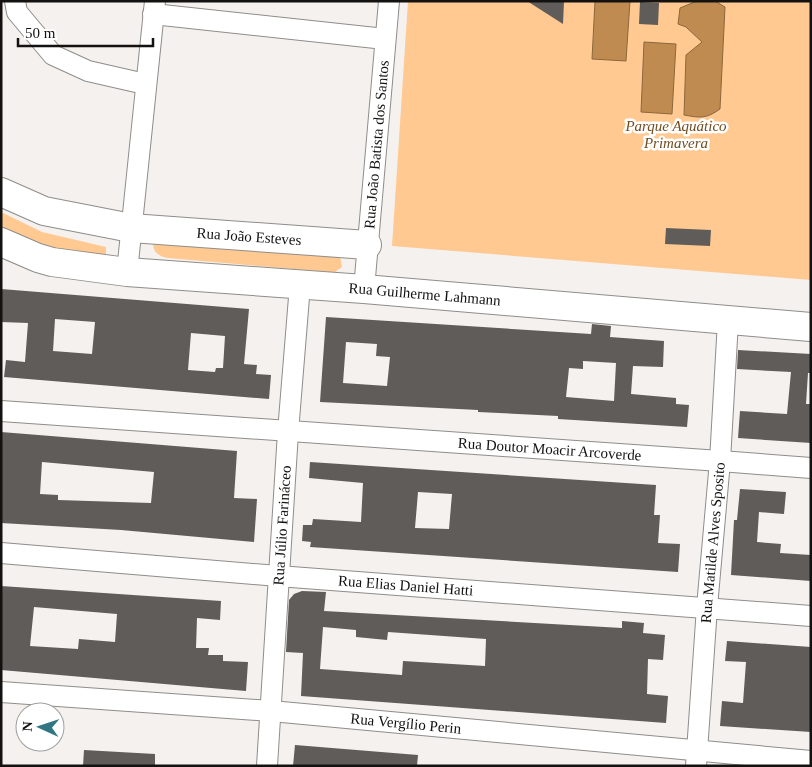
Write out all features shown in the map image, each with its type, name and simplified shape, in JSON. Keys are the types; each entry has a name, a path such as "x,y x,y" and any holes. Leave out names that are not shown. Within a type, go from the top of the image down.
{"street":[{"path":"15,1 17,12 53,55 88,71 145,84"},
{"name":"Rua João Batista dos Santos","path":"364,289 389,1"},
{"path":"127,272 154,8 385,39"},
{"name":"Rua João Esteves","path":"1,192 44,211 131,228 367,244"},
{"name":"Rua Guilherme Lahmann","path":"1,242 52,262 127,272 364,289 811,327"},
{"name":"Rua Guilherme Lahmann","path":"1,256 38,258"},
{"name":"Rua Júlio Farináceo","path":"267,766 278,576 300,285"},
{"name":"Rua Matilde Alves Sposito","path":"697,759 707,607 720,461 728,321"},
{"name":"Rua Doutor Moacir Arcoverde","path":"1,411 811,468"},
{"name":"Rua Elias Daniel Hatti","path":"1,553 811,616"},
{"name":"Rua Vergílio Perin","path":"1,692 271,711 697,759 811,761"}],"green space":[{"name":"Parque Aquático Primavera","path":"408,1 811,1 811,280 392,246"},
{"path":"1,212 42,232 106,247 106,256 42,248 1,230"},
{"path":"153,243 340,256 342,267 335,272 328,272 168,258 157,254"}],"shaded area":[{"path":"595,1 630,1 626,61 592,59"},
{"path":"697,1 715,1 725,7 720,109 711,115 699,117 684,115 686,55 702,42 686,27 678,24 680,8"},
{"path":"644,42 676,44 672,114 641,112"}],"building":[{"path":"527,1 564,1 563,24"},
{"path":"640,2 659,3 658,25 639,24"},
{"path":"666,228 711,230 710,246 665,244"},
{"path":"1,289 249,309 244,364 257,365 256,374 271,375 269,399 4,377 6,360 25,362 28,323 1,322","holes":["55,319 95,322 92,354 53,351","191,333 225,336 223,368 216,368 215,372 188,370"]},
{"path":"326,317 591,334 592,324 611,326 610,337 664,341 663,367 633,366 631,394 676,398 676,404 689,405 687,427 558,419 558,416 478,412 478,410 320,402","holes":["346,342 377,344 376,356 390,357 387,386 343,383","583,361 616,363 614,401 566,397 569,368 583,369"]},
{"path":"738,350 811,354 811,373 808,373 806,404 811,404 811,443 738,438 740,411 787,414 791,372 737,369"},
{"path":"1,432 237,451 234,498 257,499 254,542 121,530 1,523","holes":["42,462 154,472 151,503 58,500 58,495 40,494"]},
{"path":"310,462 656,485 654,515 660,515 658,543 680,544 678,572 310,547 311,542 302,541 303,525 312,525 313,519 361,522 363,483 309,478","holes":["418,492 452,494 449,529 415,528"]},
{"path":"740,489 786,492 784,514 759,512 757,542 781,544 780,553 811,555 811,581 731,575 734,520 737,520"},
{"path":"1,586 221,601 220,620 197,618 196,648 209,648 208,655 223,655 223,661 248,662 246,691 1,670","holes":["34,607 117,614 115,642 79,639 78,649 30,646"]},
{"path":"302,591 326,592 324,611 622,628 622,621 644,623 643,633 665,635 663,660 648,659 647,694 668,696 666,723 301,696 303,653 286,652 289,600 294,594","holes":["323,627 356,630 356,637 387,640 388,632 486,639 485,666 403,661 402,675 320,669"]},
{"path":"727,641 811,647 811,732 720,726 722,701 743,703 746,662 725,661"},
{"path":"295,745 418,755 417,766 293,766"},
{"path":"84,750 155,754 155,766 83,766"}]}
